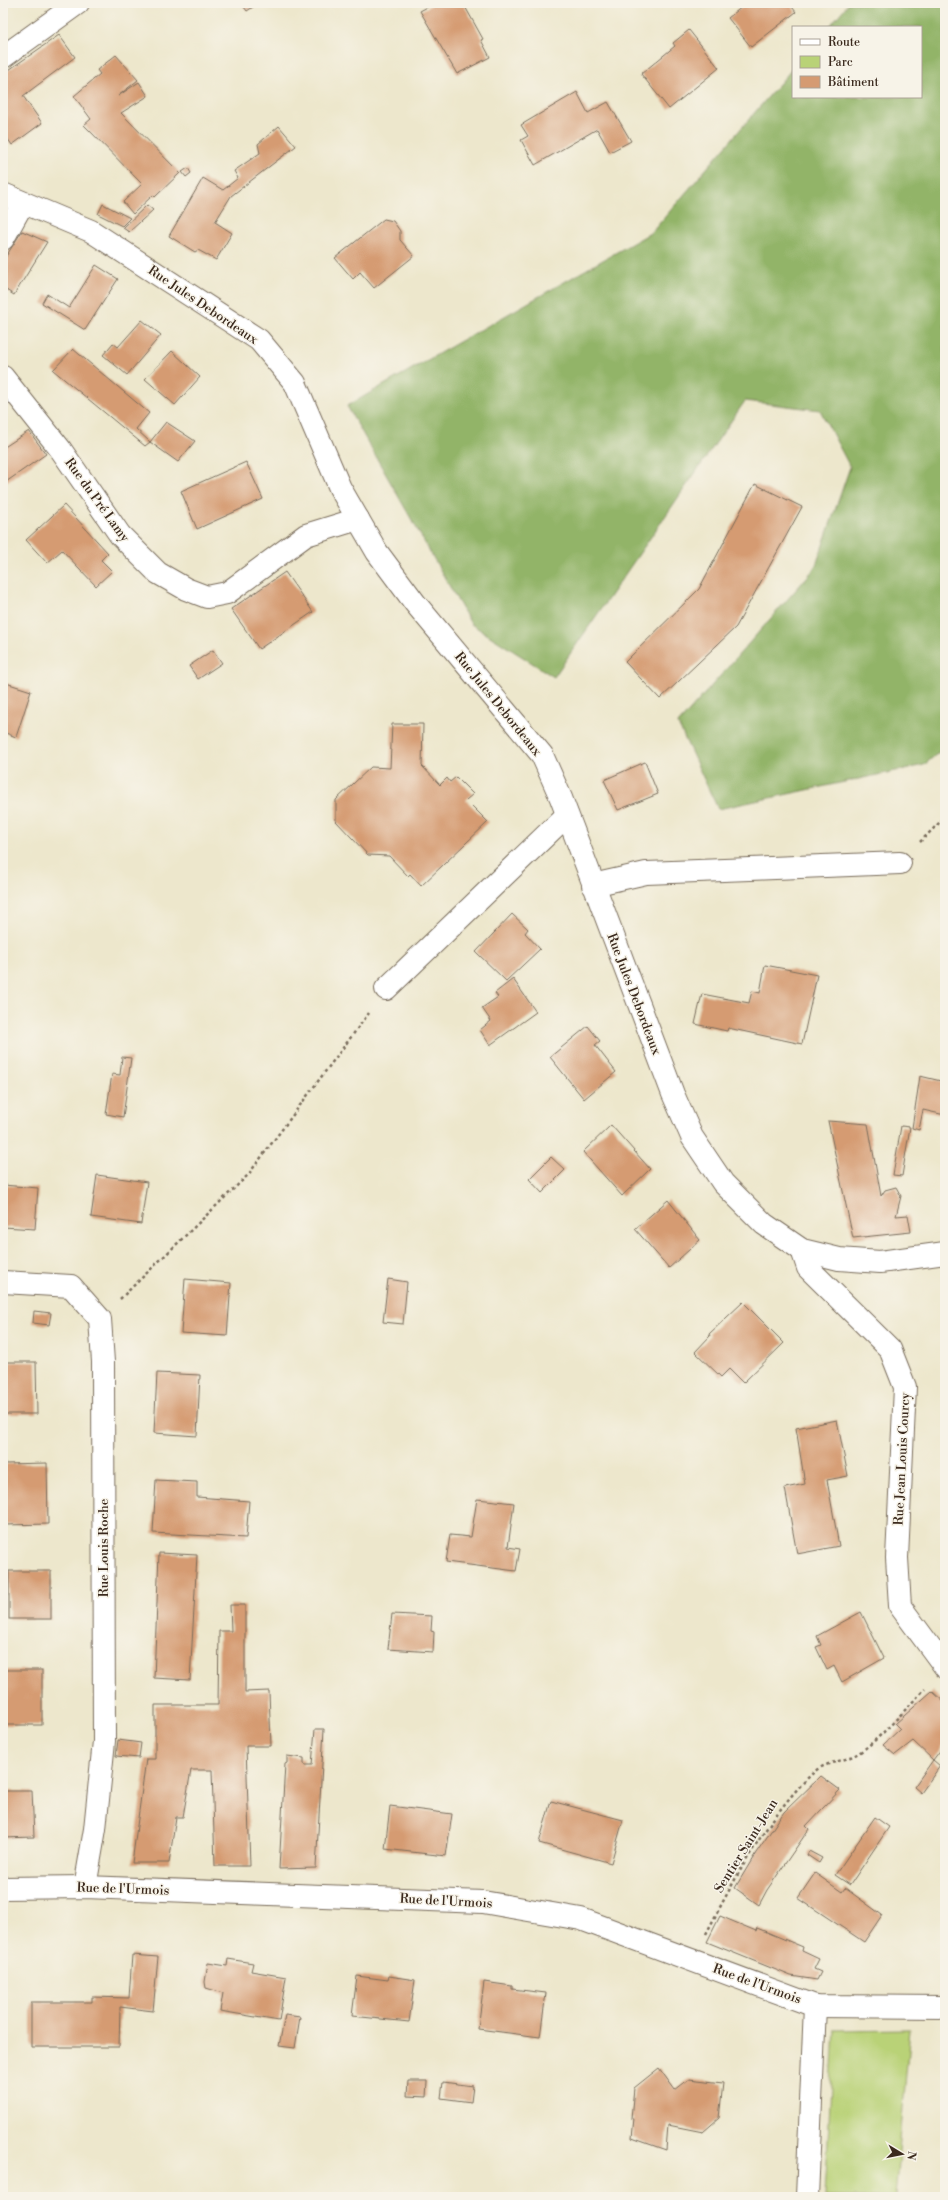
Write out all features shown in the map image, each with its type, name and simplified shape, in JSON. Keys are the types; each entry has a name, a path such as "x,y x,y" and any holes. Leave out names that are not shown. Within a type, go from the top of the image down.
{"street":[{"path":"3,57 78,3"},
{"name":"Rue Jules Debordeaux","path":"3,194 91,231 259,340 295,383 340,488 377,552 415,603 542,755 567,815 673,1094 692,1137 728,1188 764,1224 802,1250 839,1258 880,1262 945,1253"},
{"path":"3,239 23,203"},
{"name":"Rue du Pré Lamy","path":"3,377 61,450 120,536 158,573 186,589 207,597 227,593 306,535 358,519"},
{"path":"386,989 567,815"},
{"path":"593,885 646,873 900,863"},
{"name":"Rue Jean Louis Courcy","path":"802,1250 808,1268 890,1349 905,1387 897,1558 900,1606 945,1667"},
{"path":"3,1282 71,1286 100,1319"},
{"name":"Rue Louis Roche","path":"85,1887 95,1829 104,1741 104,1362 100,1319"},
{"name":"Rue de l'Urmois","path":"3,1888 85,1887 483,1902 581,1919 815,2006 945,2007"},
{"path":"807,2197 815,2006"}],"path":[{"path":"900,863 945,817"},
{"path":"100,1319 248,1175 386,989"},
{"name":"Sentier Saint-Jean","path":"693,1960 728,1892 781,1807 814,1771 855,1755 861,1751 882,1733 929,1684"}],"green space":[{"path":"849,3 945,3 945,747 924,765 718,809 678,724 815,568 850,467 820,410 745,401 554,677 471,624 347,406 652,232 792,69 792,98 922,98 922,26 830,26"},
{"path":"910,2029 895,2197 825,2197 834,2030"}],"building":[{"path":"241,3 259,3 247,11"},
{"path":"435,3 463,3 483,39 481,40 490,57 457,74 420,11"},
{"path":"747,3 789,3 796,12 751,47 728,18"},
{"path":"689,30 719,68 669,109 641,74 675,46 673,43"},
{"path":"59,35 75,57 23,96 42,123 12,145 3,132 3,74"},
{"path":"116,55 138,80 118,96 139,82 148,96 121,113 180,173 155,197 153,195 133,214 123,202 142,184 84,125 91,119 74,96 100,74 97,70"},
{"path":"577,92 588,113 608,102 631,141 610,152 597,129 535,165 521,140 528,136 521,125"},
{"path":"279,126 296,146 231,196 215,222 232,233 216,260 198,250 195,252 169,236 203,178 223,190 238,178 234,171 260,153 258,144"},
{"path":"188,168 191,173 186,177 182,172"},
{"path":"103,204 130,218 122,226 98,214"},
{"path":"147,205 153,210 129,232 123,228"},
{"path":"384,219 393,221 400,231 400,240 414,256 374,288 360,272 353,279 335,258"},
{"path":"22,231 47,242 14,295 3,288 3,261"},
{"path":"96,265 118,279 85,330 42,303 47,294 69,308"},
{"path":"142,320 161,335 127,375 103,355 113,343 118,347"},
{"path":"73,349 149,413 136,429 150,442 145,446 53,370"},
{"path":"172,351 200,377 175,405 145,379"},
{"path":"166,422 195,441 178,462 150,442"},
{"path":"29,431 46,454 3,484 3,448"},
{"path":"246,462 263,499 197,529 181,491"},
{"path":"755,484 802,507 736,627 660,699 625,662 699,589"},
{"path":"64,505 108,553 101,560 112,571 96,586 62,550 47,563 26,540"},
{"path":"285,572 313,612 259,649 231,609"},
{"path":"213,650 222,663 198,679 189,666"},
{"path":"3,682 31,691 16,737 3,732"},
{"path":"392,724 423,724 422,766 440,785 447,778 450,782 456,777 473,794 466,800 488,822 421,886 410,874 408,876 389,856 368,855 336,821 336,800 371,767 390,768"},
{"path":"645,762 658,794 618,810 604,780"},
{"path":"512,914 528,929 525,933 540,949 506,981 476,952"},
{"path":"765,965 817,975 802,1044 728,1028 727,1031 695,1024 702,994 749,1003 752,991 760,993"},
{"path":"513,979 536,1012 490,1045 480,1030 491,1021 482,1008 498,997 495,993"},
{"path":"588,1026 600,1041 595,1045 616,1072 584,1099 550,1057"},
{"path":"122,1057 131,1058 123,1117 106,1114 112,1074 120,1075"},
{"path":"920,1076 945,1082 945,1115 923,1110 919,1130 912,1128"},
{"path":"828,1121 868,1124 881,1196 885,1190 896,1187 901,1196 896,1216 908,1215 911,1232 853,1238"},
{"path":"611,1125 650,1169 622,1196 583,1152"},
{"path":"901,1126 910,1127 902,1176 893,1175"},
{"path":"551,1157 565,1170 542,1193 529,1179"},
{"path":"97,1175 147,1182 141,1224 91,1217"},
{"path":"3,1185 38,1188 35,1229 3,1227"},
{"path":"668,1200 700,1240 669,1268 635,1229"},
{"path":"185,1279 231,1283 227,1336 181,1333"},
{"path":"388,1279 407,1282 403,1324 383,1322"},
{"path":"743,1302 784,1343 743,1383 729,1369 721,1377 695,1352 710,1336 709,1334"},
{"path":"34,1311 51,1313 49,1325 33,1323"},
{"path":"3,1362 36,1362 37,1414 3,1414"},
{"path":"157,1373 200,1375 197,1436 154,1433"},
{"path":"837,1420 848,1476 827,1480 839,1546 797,1554 785,1488 805,1484 796,1428"},
{"path":"47,1463 48,1524 5,1525 5,1464"},
{"path":"156,1480 197,1482 197,1497 249,1501 246,1538 153,1533"},
{"path":"477,1499 514,1503 508,1547 520,1549 516,1571 446,1562 450,1535 471,1537"},
{"path":"159,1553 197,1555 190,1680 154,1678"},
{"path":"9,1571 51,1571 51,1619 9,1619"},
{"path":"230,1605 245,1605 245,1692 269,1691 271,1746 246,1746 250,1866 215,1866 212,1770 191,1770 183,1817 176,1817 169,1863 132,1863 146,1759 155,1759 155,1705 218,1705 219,1631 231,1631"},
{"path":"861,1612 884,1658 842,1682 834,1666 827,1670 816,1647 821,1645 817,1636"},
{"path":"392,1614 432,1616 431,1631 434,1632 433,1652 388,1649"},
{"path":"3,1670 42,1670 42,1725 3,1725"},
{"path":"932,1691 945,1703 945,1744 933,1760 913,1741 895,1755 883,1745 900,1729 895,1724"},
{"path":"315,1729 324,1729 316,1868 279,1869 285,1764 287,1763 287,1756 304,1758 304,1765 312,1765"},
{"path":"118,1740 141,1743 139,1758 116,1756"},
{"path":"933,1760 940,1766 921,1793 914,1787"},
{"path":"821,1776 840,1790 806,1826 809,1829 767,1890 759,1905 735,1888 756,1853 784,1812"},
{"path":"3,1791 32,1791 34,1837 3,1838"},
{"path":"551,1801 623,1820 611,1863 539,1843"},
{"path":"390,1806 452,1814 446,1856 385,1849"},
{"path":"875,1817 889,1827 850,1885 835,1875"},
{"path":"809,1851 822,1858 819,1863 807,1855"},
{"path":"815,1873 842,1892 845,1888 882,1915 864,1942 798,1898"},
{"path":"720,1916 756,1931 757,1928 803,1947 802,1951 819,1959 814,1969 821,1972 817,1980 791,1976 707,1942"},
{"path":"132,1955 158,1957 153,2011 120,2007 119,2047 31,2047 31,2002 92,2002 92,1997 129,1998"},
{"path":"228,1959 253,1963 251,1971 286,1977 279,2021 220,2011 223,1993 206,1988 205,1982 208,1963 227,1966"},
{"path":"357,1976 388,1980 389,1976 415,1980 409,2022 352,2016"},
{"path":"484,1982 512,1986 512,1989 546,1993 540,2037 478,2029"},
{"path":"285,2015 300,2017 295,2048 279,2046"},
{"path":"659,2068 675,2090 689,2079 723,2083 719,2118 703,2132 668,2125 666,2150 632,2138 634,2118 631,2118 634,2088"},
{"path":"408,2081 427,2081 426,2097 407,2096"},
{"path":"443,2082 473,2086 471,2102 441,2098"}]}
